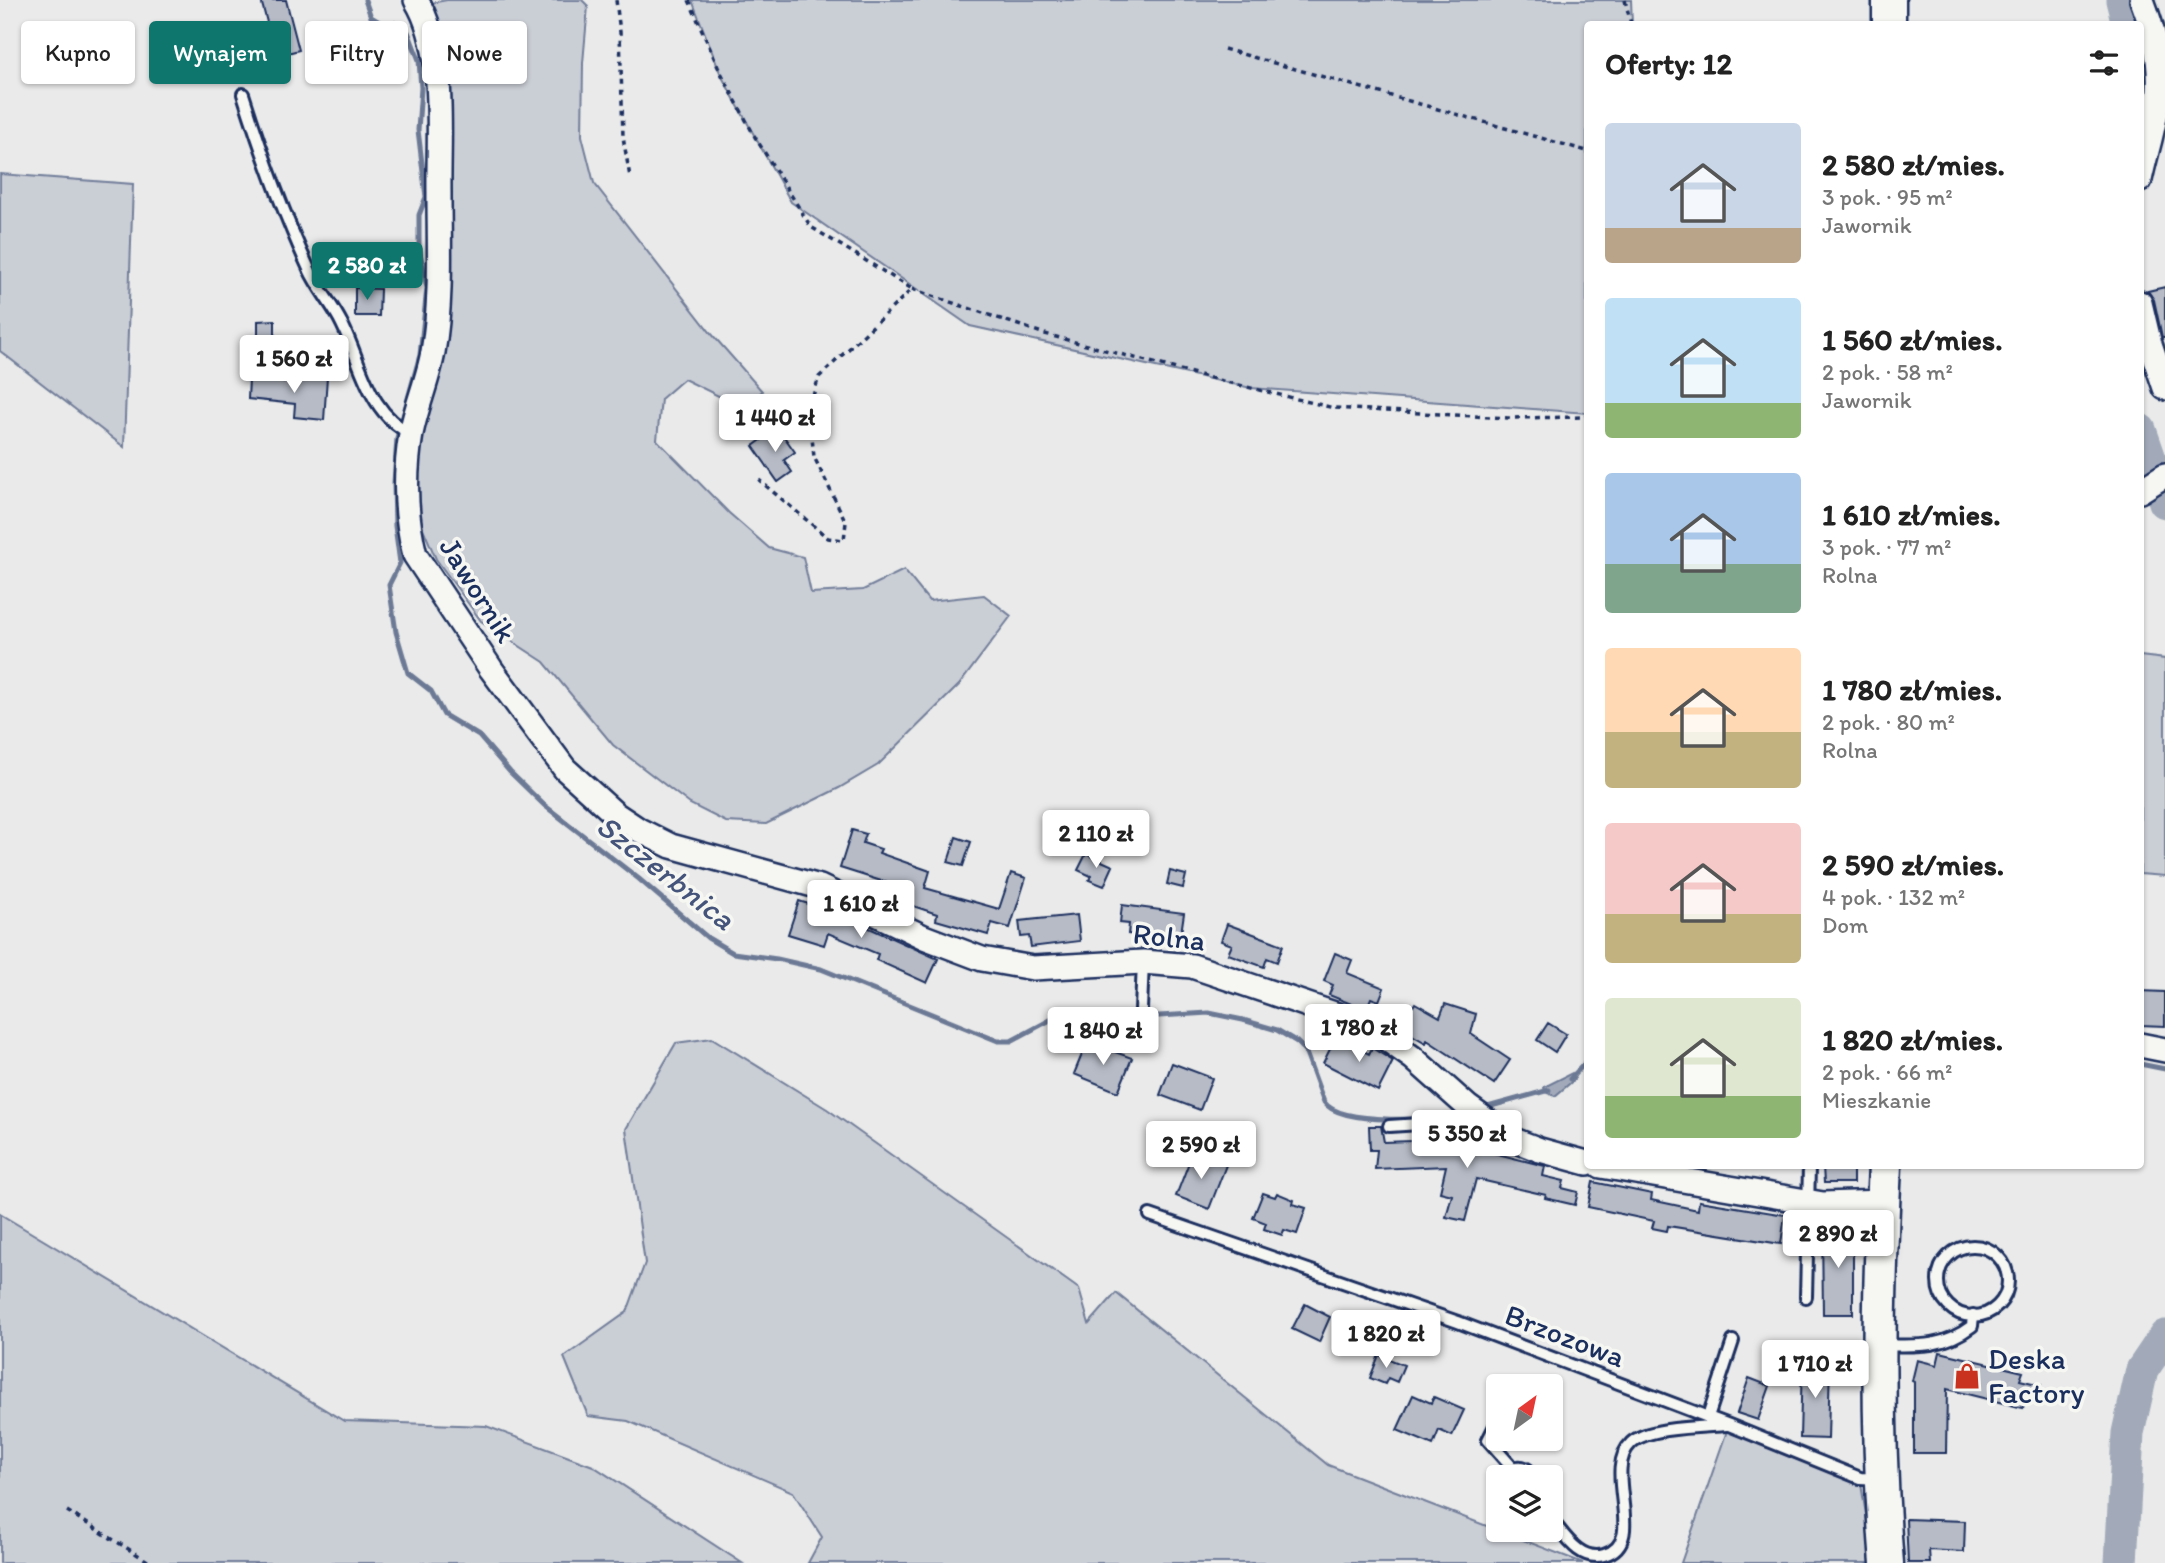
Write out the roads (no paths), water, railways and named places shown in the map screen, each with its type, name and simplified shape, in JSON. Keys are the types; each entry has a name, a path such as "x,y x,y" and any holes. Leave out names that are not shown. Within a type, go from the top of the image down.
{"street":[{"name":"Jawornik","path":"416,0 430,36 438,88 438,298 433,352 412,434 406,488 410,535 415,555 491,669 565,769 606,807 639,830 671,845 754,867"},
{"path":"1889,0 1889,21"},
{"path":"2142,0 2153,30 2159,60 2159,91 2144,161"},
{"path":"2144,320 2165,388"},
{"path":"2144,489 2165,475"},
{"name":"Rolna","path":"754,867 820,887 924,937 982,959 1033,968 1143,962 1192,966 1352,1020 1385,1038 1413,1058 1476,1113 1514,1140 1584,1162"},
{"path":"2144,1046 2165,1050"},
{"path":"1618,1169 1823,1204 1883,1202"},
{"path":"1885,1169 1879,1345 1880,1479 1886,1563"}],"lane":[{"path":"243,94 263,156 310,271 342,324 374,401 396,426 412,434"},
{"path":"1140,1033 1143,962"},
{"path":"1389,1126 1476,1113"},
{"path":"1805,1297 1809,1169"},
{"name":"Brzozowa","path":"1150,1215 1458,1322 1860,1478 1880,1479"},
{"path":"1973,1246 1985,1248 1999,1257 2007,1272 2008,1281 1999,1304 1985,1314 1973,1315 1961,1313 1943,1298 1939,1275 1943,1263 1951,1254 1961,1248 1973,1246"},
{"path":"1879,1345 1941,1344 1972,1326 1973,1315"},
{"path":"1708,1417 1733,1341"},
{"path":"1563,1533 1583,1553 1592,1556 1611,1552 1624,1537 1619,1476 1627,1447 1642,1435 1729,1425"}],"water":[{"path":"1572,1073 1575,1079 1555,1096 1545,1092 1544,1087"}],"waterway":[{"name":"Szczerbnica","path":"365,0 371,17 381,23 395,23 408,32 419,60 421,88 418,130 426,197 419,215 419,247 427,288 420,355 397,438 395,526 400,563 389,585 396,632 408,673 431,691 444,715 479,736 510,772 544,805 639,879 708,938 733,953 821,969 998,1041 1011,1041 1054,1018 1086,1014 1126,1018 1209,1013 1243,1020 1277,1030 1297,1042 1305,1050 1324,1102 1334,1110 1349,1115 1390,1119 1465,1114"},
{"path":"2122,0 2127,21"},
{"path":"2144,442 2165,502"},
{"name":"Szczerbnica","path":"1570,1079 1584,1064"},
{"name":"Szczerbnica","path":"2144,1065 2165,1069"},
{"name":"Szczerbnica","path":"1484,1108 1549,1090"},
{"path":"2121,1563 2128,1433 2142,1370 2165,1336"}],"place":[{"name":"Deska Factory","path":"1967,1376"}]}
